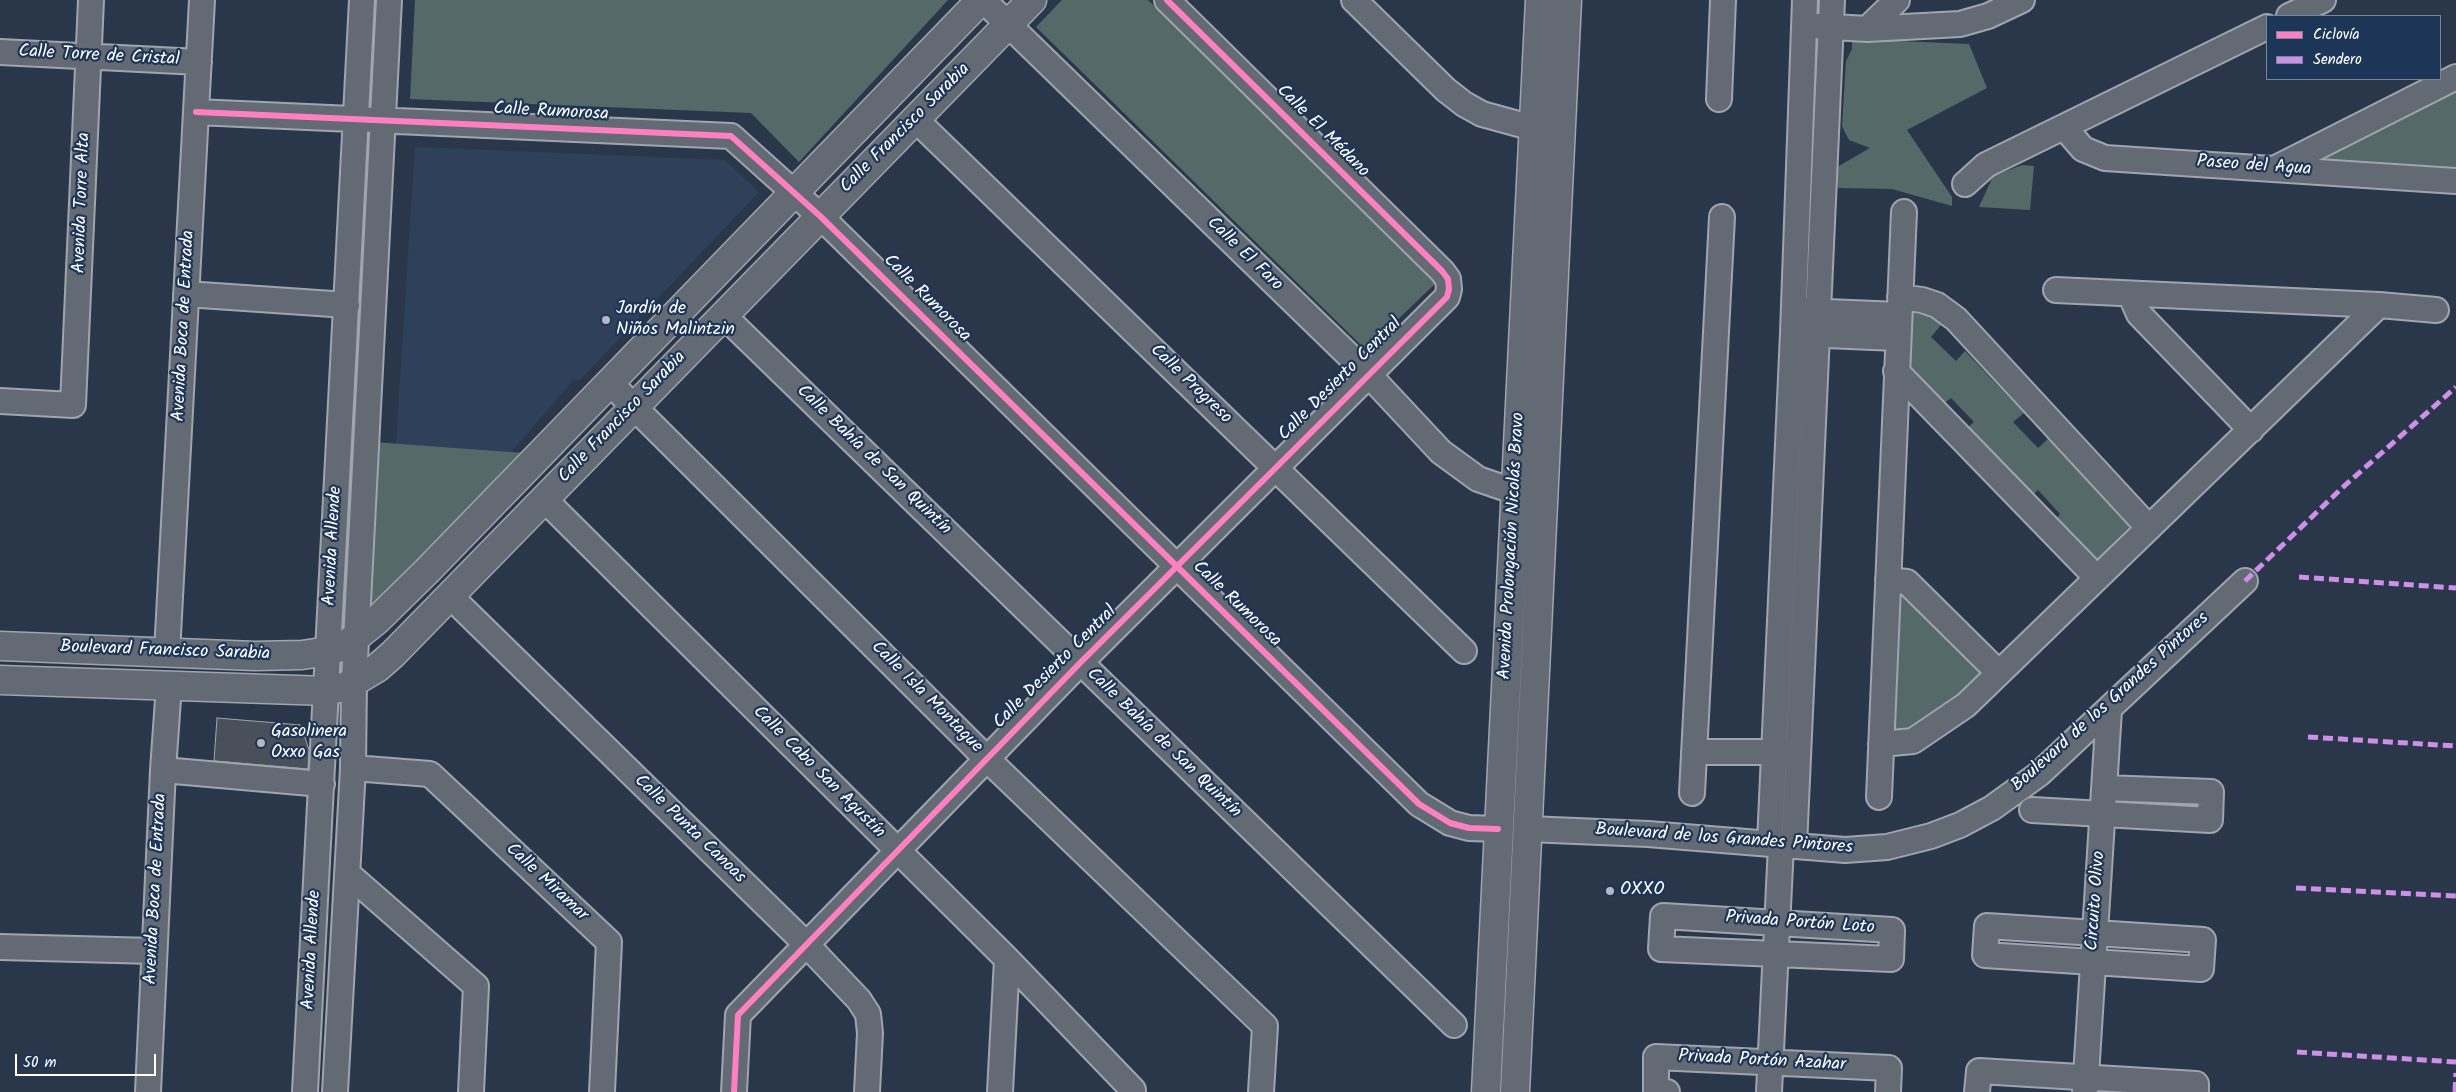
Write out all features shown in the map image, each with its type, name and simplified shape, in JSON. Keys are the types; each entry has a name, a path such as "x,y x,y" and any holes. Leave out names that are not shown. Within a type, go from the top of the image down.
{"main road":[{"name":"Calle Francisco Sarabia","path":"329,650 346,644 378,620 793,191 982,0"},
{"name":"Calle Francisco Sarabia","path":"327,691 346,686 377,668 393,654 1032,0"},
{"name":"Avenida Prolongación Nicolás Bravo","path":"1486,1092 1540,0"},
{"name":"Avenida Prolongación Nicolás Bravo","path":"1515,1092 1567,0"},
{"name":"Boulevard Francisco Sarabia","path":"0,646 292,655 329,650"},
{"name":"Boulevard Francisco Sarabia","path":"0,680 327,691"},
{"path":"1498,829 1528,829"}],"street":[{"name":"Avenida Torre Alta","path":"0,401 73,405 91,0"},
{"name":"Avenida Boca de Entrada","path":"167,652 202,0"},
{"name":"Avenida Allende","path":"305,1092 362,0"},
{"name":"Avenida Allende","path":"336,1092 353,768 356,636 388,0"},
{"name":"Calle El Faro","path":"982,0 1368,374 1442,452 1478,479 1516,492"},
{"name":"Calle El Médano","path":"1167,0 1442,271 1448,279 1449,289"},
{"path":"1354,0 1446,90 1464,104 1482,114 1533,128 1562,130"},
{"path":"1719,99 1723,0"},
{"path":"1782,845 1774,746 1805,0"},
{"path":"1769,1092 1782,845 1799,746 1832,0"},
{"path":"1867,29 1897,0"},
{"path":"1804,25 1867,29 1960,24 1988,16 2022,0"},
{"path":"2292,15 2322,0"},
{"path":"1965,184 1986,165 2266,27"},
{"name":"Calle Torre de Cristal","path":"0,52 199,62"},
{"path":"2276,168 2456,77"},
{"name":"Calle Rumorosa","path":"196,112 731,136 820,216 1418,804 1450,823 1469,828 1498,829"},
{"name":"Calle Progreso","path":"915,119 1464,651"},
{"name":"Paseo del Agua","path":"2064,127 2083,149 2105,158 2456,181"},
{"path":"1879,797 1904,212"},
{"path":"1692,792 1722,217"},
{"name":"Calle Desierto Central","path":"734,1092 738,1015 1080,663 1178,568 1275,467 1447,297 1449,289"},
{"path":"2056,290 2379,305 2436,310"},
{"path":"186,294 347,305"},
{"path":"2130,294 2139,314 2250,430"},
{"path":"1793,322 1817,323 1899,316 1922,300 1937,305 1956,319 2149,528"},
{"path":"1881,744 1913,741 1966,705 2379,305"},
{"name":"Calle Bahía de San Quintín","path":"723,316 1454,1025"},
{"path":"1896,371 2097,578"},
{"name":"Calle Isla Montague","path":"609,382 987,759 1265,1026 1261,1092"},
{"name":"Calle Cabo San Agustín","path":"544,499 1007,959 1133,1092"},
{"path":"1888,580 1907,582 1999,674"},
{"name":"Boulevard de los Grandes Pintores","path":"1528,829 1648,834 1845,850 1887,847 1931,836 1960,825 1992,808 2039,774 2245,581"},
{"name":"Calle Punta Canoas","path":"450,596 806,944 859,1000 868,1014 870,1033 867,1092"},
{"name":"Avenida Boca de Entrada","path":"148,1092 162,770 169,685"},
{"name":"Circuito Olivo","path":"2086,1085 2109,710"},
{"path":"1695,745 1799,746"},
{"name":"Calle Miramar","path":"353,768 430,774 609,942 602,1092"},
{"path":"162,770 322,784"},
{"path":"2032,810 2210,820 2211,792 2104,788"},
{"path":"347,873 476,986 471,1092"},
{"name":"Privada Portón Loto","path":"1663,916 1892,930 1891,959 1776,954 1661,949 1663,916"},
{"path":"1987,926 2203,940 2201,969 2093,962 1985,955 1987,926"},
{"path":"0,946 154,951"},
{"path":"1000,1092 1007,959"},
{"name":"Privada Portón Azahar","path":"1667,1092 1656,1092 1656,1056 1889,1068 1888,1092"},
{"path":"1977,1092 1979,1072 2086,1085 2196,1084 2196,1092"}],"shaded area":[{"path":"415,147 725,160 759,192 580,380 571,380 571,383 511,452 396,444"}],"green space":[{"path":"415,0 948,0 799,162 751,113 410,99"},
{"path":"1062,0 1148,0 1439,280 1366,350 1036,27"},
{"path":"1852,39 1969,44 1987,88 1907,130 1952,197 1952,206 1892,189 1838,188 1837,167 1870,148 1849,140 1842,126 1846,61 1852,49"},
{"path":"2456,83 2456,172 2302,163"},
{"path":"2022,165 2034,166 2030,210 1979,207 1993,176"},
{"path":"1928,312 1941,325 1931,337 1956,361 1965,351 2024,413 2013,422 2038,448 2049,438 2131,525 2090,567 2051,525 2060,514 2038,490 2028,500 1964,431 1974,422 1951,398 1940,406 1903,369 1906,313"},
{"path":"373,442 524,453 362,627"},
{"path":"1892,592 1909,592 1986,672 1913,738 1884,738"}],"building":[{"name":"Gasolinera Oxxo Gas","path":"217,718 301,725 309,750 308,769 214,761"}],"marked path":[{"path":"2245,581 2342,488 2456,387"},
{"path":"2299,577 2456,588"},
{"path":"2308,737 2456,746"},
{"path":"2296,888 2456,896"},
{"path":"2297,1052 2456,1062"},
{"path":"2455,1092 2456,1073"}],"cycle path":[{"path":"734,1092 738,1015 1080,663 1447,297 1449,289 1448,279 1442,271 1167,0"},
{"path":"196,112 731,136 820,216 1419,804 1450,823 1469,828 1498,829"}],"place":[{"name":"Jardín de Niños Malintzin","path":"606,320"},
{"name":"Gasolinera Oxxo Gas","path":"261,743"},
{"name":"OXXO","path":"1610,891"}]}
